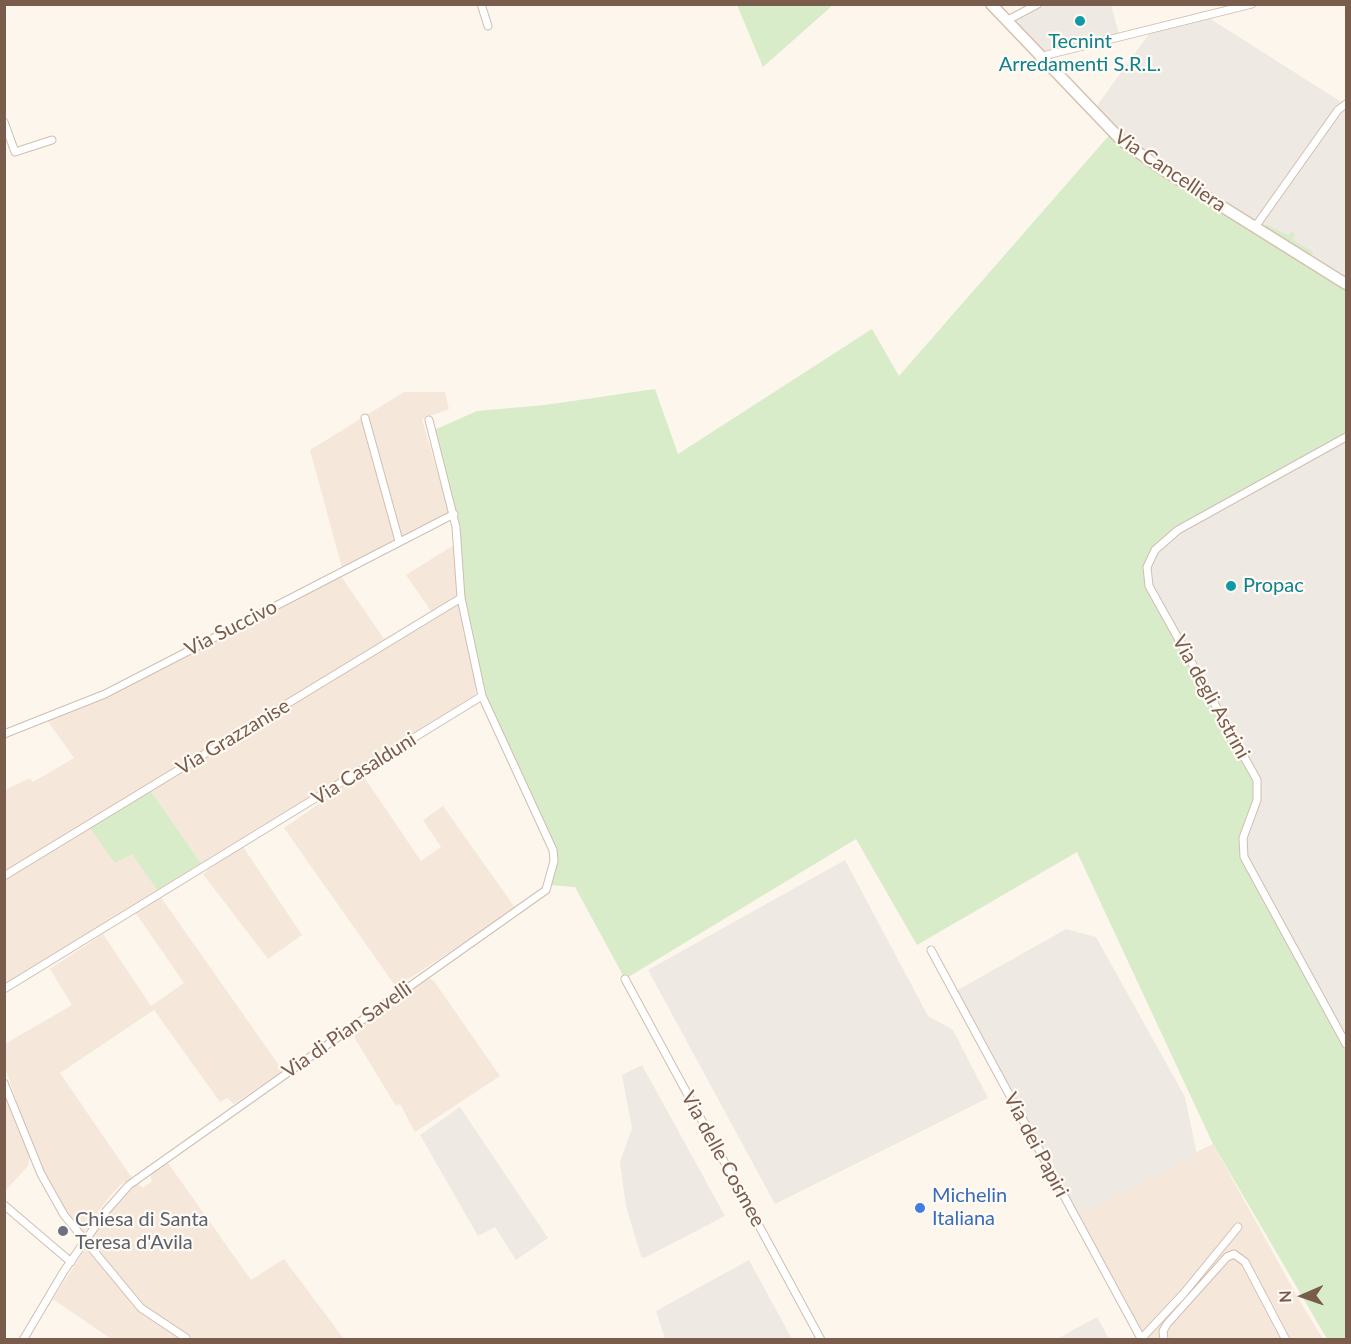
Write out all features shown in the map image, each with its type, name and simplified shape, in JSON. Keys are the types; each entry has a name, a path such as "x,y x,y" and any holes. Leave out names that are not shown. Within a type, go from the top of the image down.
{"street":[{"path":"481,4 488,26"},
{"name":"Via Cancelliera","path":"991,4 1039,57 1122,141 1347,284"},
{"path":"1006,21 1038,4"},
{"path":"1039,57 1252,4"},
{"path":"1255,227 1338,110 1347,104"},
{"path":"4,122 15,152 52,140"},
{"path":"365,418 399,541"},
{"path":"429,420 454,514 459,548 461,598 482,696"},
{"name":"Via degli Astrini","path":"1347,437 1178,530 1155,550 1147,567 1149,586 1257,780 1257,800 1243,838 1244,857 1347,1044"},
{"name":"Via Succivo","path":"4,734 105,694 454,514"},
{"name":"Via Grazzanise","path":"4,876 461,598"},
{"name":"Via Casalduni","path":"4,989 482,696"},
{"name":"Via di Pian Savelli","path":"23,1340 71,1262 117,1196 148,1169 546,890 552,872 554,850 482,696"},
{"name":"Via dei Papiri","path":"931,951 1142,1339"},
{"name":"Via delle Cosmee","path":"625,980 821,1340"},
{"path":"4,1083 44,1182 64,1215 141,1308 186,1338"},
{"path":"4,1205 71,1262"},
{"path":"1142,1339 1184,1293 1238,1227"},
{"path":"1164,1340 1163,1331 1167,1324 1227,1257 1234,1254 1245,1262 1286,1340"}],"shaded area":[{"path":"1046,5 1111,5 1119,34 1041,52 1013,22"},
{"path":"1209,18 1346,105 1346,276 1178,172 1123,134 1096,107 1151,31"},
{"path":"404,392 445,392 449,409 422,419 449,512 342,568 310,450"},
{"path":"1346,437 1346,1044 1244,857 1249,821 1149,586 1150,557 1166,539"},
{"path":"454,545 458,591 476,686 475,695 201,863 150,790 132,853 157,890 5,984 5,790 30,778 33,782 74,758 47,720 107,697 341,576 384,639 431,611 406,575"},
{"path":"362,774 421,861 441,847 423,820 443,806 516,909 396,987 284,828"},
{"path":"241,844 302,935 268,959 203,874"},
{"path":"845,860 928,1016 953,1030 988,1098 775,1204 648,970"},
{"path":"160,896 283,1071 234,1104 227,1098 220,1102 154,1010 60,1073 132,1178 120,1185 109,1197 84,1234 67,1215 36,1160 5,1067 5,1044 72,1005 50,969 103,934 151,1006 184,983 135,912"},
{"path":"1066,929 1096,937 1185,1097 1197,1155 1076,1215 956,991"},
{"path":"428,978 434,981 500,1076 415,1132 400,1104 396,1106 351,1032"},
{"path":"642,1065 725,1216 644,1258 641,1256 626,1206 620,1162 632,1128 622,1075"},
{"path":"4,1090 30,1156 28,1166 5,1191"},
{"path":"460,1107 548,1238 516,1260 495,1227 478,1236 420,1135"},
{"path":"1213,1144 1323,1339 1142,1339 1072,1212"},
{"path":"168,1163 251,1280 284,1259 344,1339 194,1340 188,1335 184,1339 111,1339 53,1299 114,1204 136,1182 143,1188 152,1181 150,1174"},
{"path":"749,1260 792,1339 665,1339 656,1311"},
{"path":"1097,1317 1109,1339 1057,1339"}],"green space":[{"path":"737,5 833,5 763,67"},
{"path":"1112,132 1346,284 1346,437 1166,538 1150,557 1149,586 1257,780 1257,800 1249,821 1244,857 1346,1044 1346,1339 1327,1339 1213,1144 1077,852 917,945 856,839 625,979 575,887 549,885 554,857 482,696 461,598 458,540 432,431 477,411 545,405 655,389 678,454 872,329 899,376"},
{"path":"1262,225 1288,235 1292,232 1295,235 1292,239 1313,252 1311,255"},
{"path":"150,790 201,863 157,890 132,854 115,863 90,828"}],"place":[{"name":"Tecnint Arredamenti S.R.L.","path":"1080,21"},
{"name":"Propac","path":"1231,586"},
{"name":"Michelin Italiana","path":"920,1208"},
{"name":"Chiesa di Santa Teresa d'Avila","path":"63,1231"}]}
